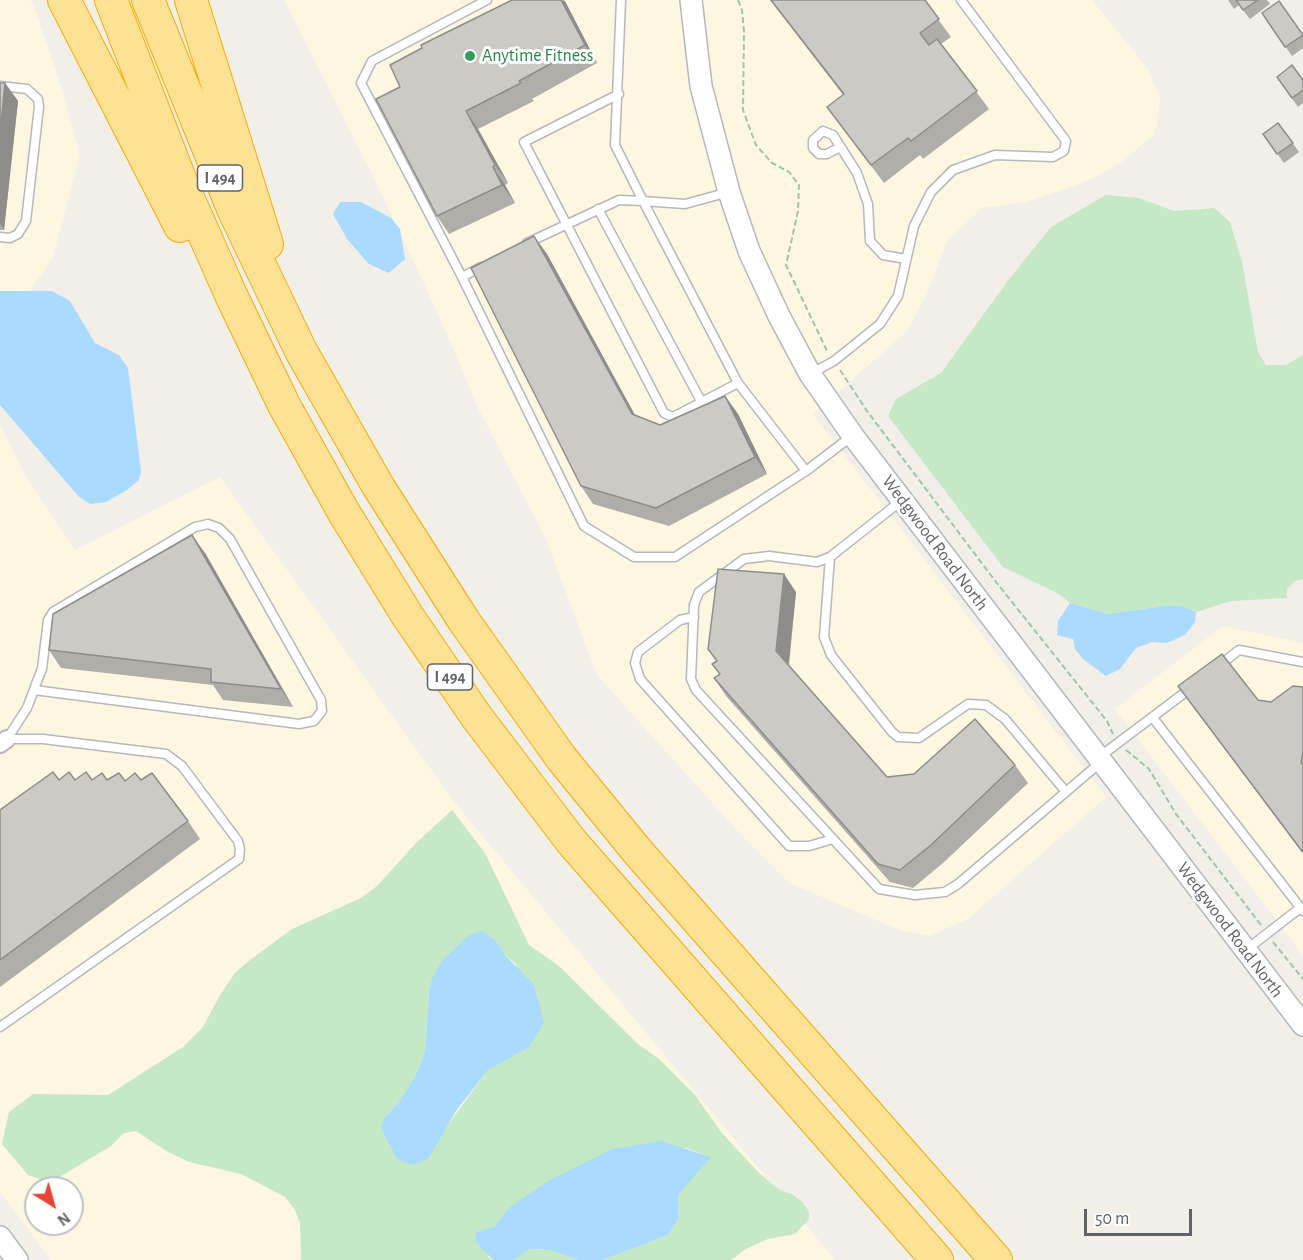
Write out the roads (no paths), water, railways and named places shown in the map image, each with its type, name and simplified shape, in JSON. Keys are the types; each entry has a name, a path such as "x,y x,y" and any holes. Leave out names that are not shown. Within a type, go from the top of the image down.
{"highway":[{"path":"64,0 265,392 359,537"},
{"name":"I 494","path":"111,0 182,184 231,295 284,405 406,615 476,716 571,841 937,1260"},
{"name":"I 494","path":"148,0 234,211 302,351 378,486 464,621 562,759 638,852 996,1260"},
{"path":"191,0 302,351"}],"street":[{"name":"Wedgwood Road North","path":"691,0 701,86 729,192 748,251 778,316 810,374 853,436 1303,1025"},
{"path":"0,1237 17,1260"}],"lane":[{"path":"487,0 372,61 361,83 462,277 584,526 634,557 675,557 806,471 853,436"},
{"path":"621,0 619,94 615,145 738,383 806,471"},
{"path":"810,374 834,361 880,324 898,296 914,226 931,192 953,170 995,155 1053,157 1064,151 1066,141 961,0"},
{"path":"0,86 27,89 38,99 39,106 26,221 18,234 10,238 0,237"},
{"path":"619,94 524,142 664,413 673,417 738,383"},
{"path":"840,147 857,173 868,204 870,241 883,255 906,259"},
{"path":"514,250 566,223 619,200 685,204 729,192"},
{"path":"598,209 701,401"},
{"path":"462,277 493,261"},
{"path":"902,500 830,557 817,562 769,556 744,559 699,592 694,605 691,679 696,690 879,889 915,895 945,892 958,885 1119,743 1196,684"},
{"path":"4,741 27,708 42,669 48,620 53,612 195,527 208,524 219,528 230,539 321,700 322,711 314,720 299,724 34,690"},
{"path":"830,557 824,637 831,655 892,732 898,736 919,738 968,704 986,705 1005,719 1066,792"},
{"path":"694,617 680,620 638,652 635,663 640,679 789,846 809,846 833,839"},
{"path":"1213,671 1239,650 1303,662"},
{"path":"1153,718 1302,909 1246,950"},
{"path":"0,1027 239,859 240,849 238,841 182,766 166,754 43,739 4,741"}],"water":[{"path":"340,202 361,202 391,218 400,229 405,259 389,273 369,264 347,239 333,214"},
{"path":"0,291 52,291 70,301 95,343 119,355 128,368 141,471 139,480 106,502 90,504 79,497 0,405"},
{"path":"1070,603 1109,614 1163,606 1182,606 1196,612 1195,622 1185,635 1167,643 1152,642 1136,648 1120,669 1106,676 1083,659 1075,649 1073,639 1057,635 1058,621"},
{"path":"482,931 496,941 505,955 534,985 544,1023 528,1048 488,1070 456,1111 428,1159 411,1165 396,1158 381,1128 385,1117 399,1102 415,1077 425,1052 432,979 442,961 469,935"},
{"path":"661,1141 711,1157 678,1195 679,1218 668,1235 603,1260 577,1260 551,1250 530,1249 513,1260 493,1260 476,1242 476,1232 494,1227 510,1207 550,1180 612,1149"}],"place":[{"name":"Anytime Fitness","path":"470,56"}]}
